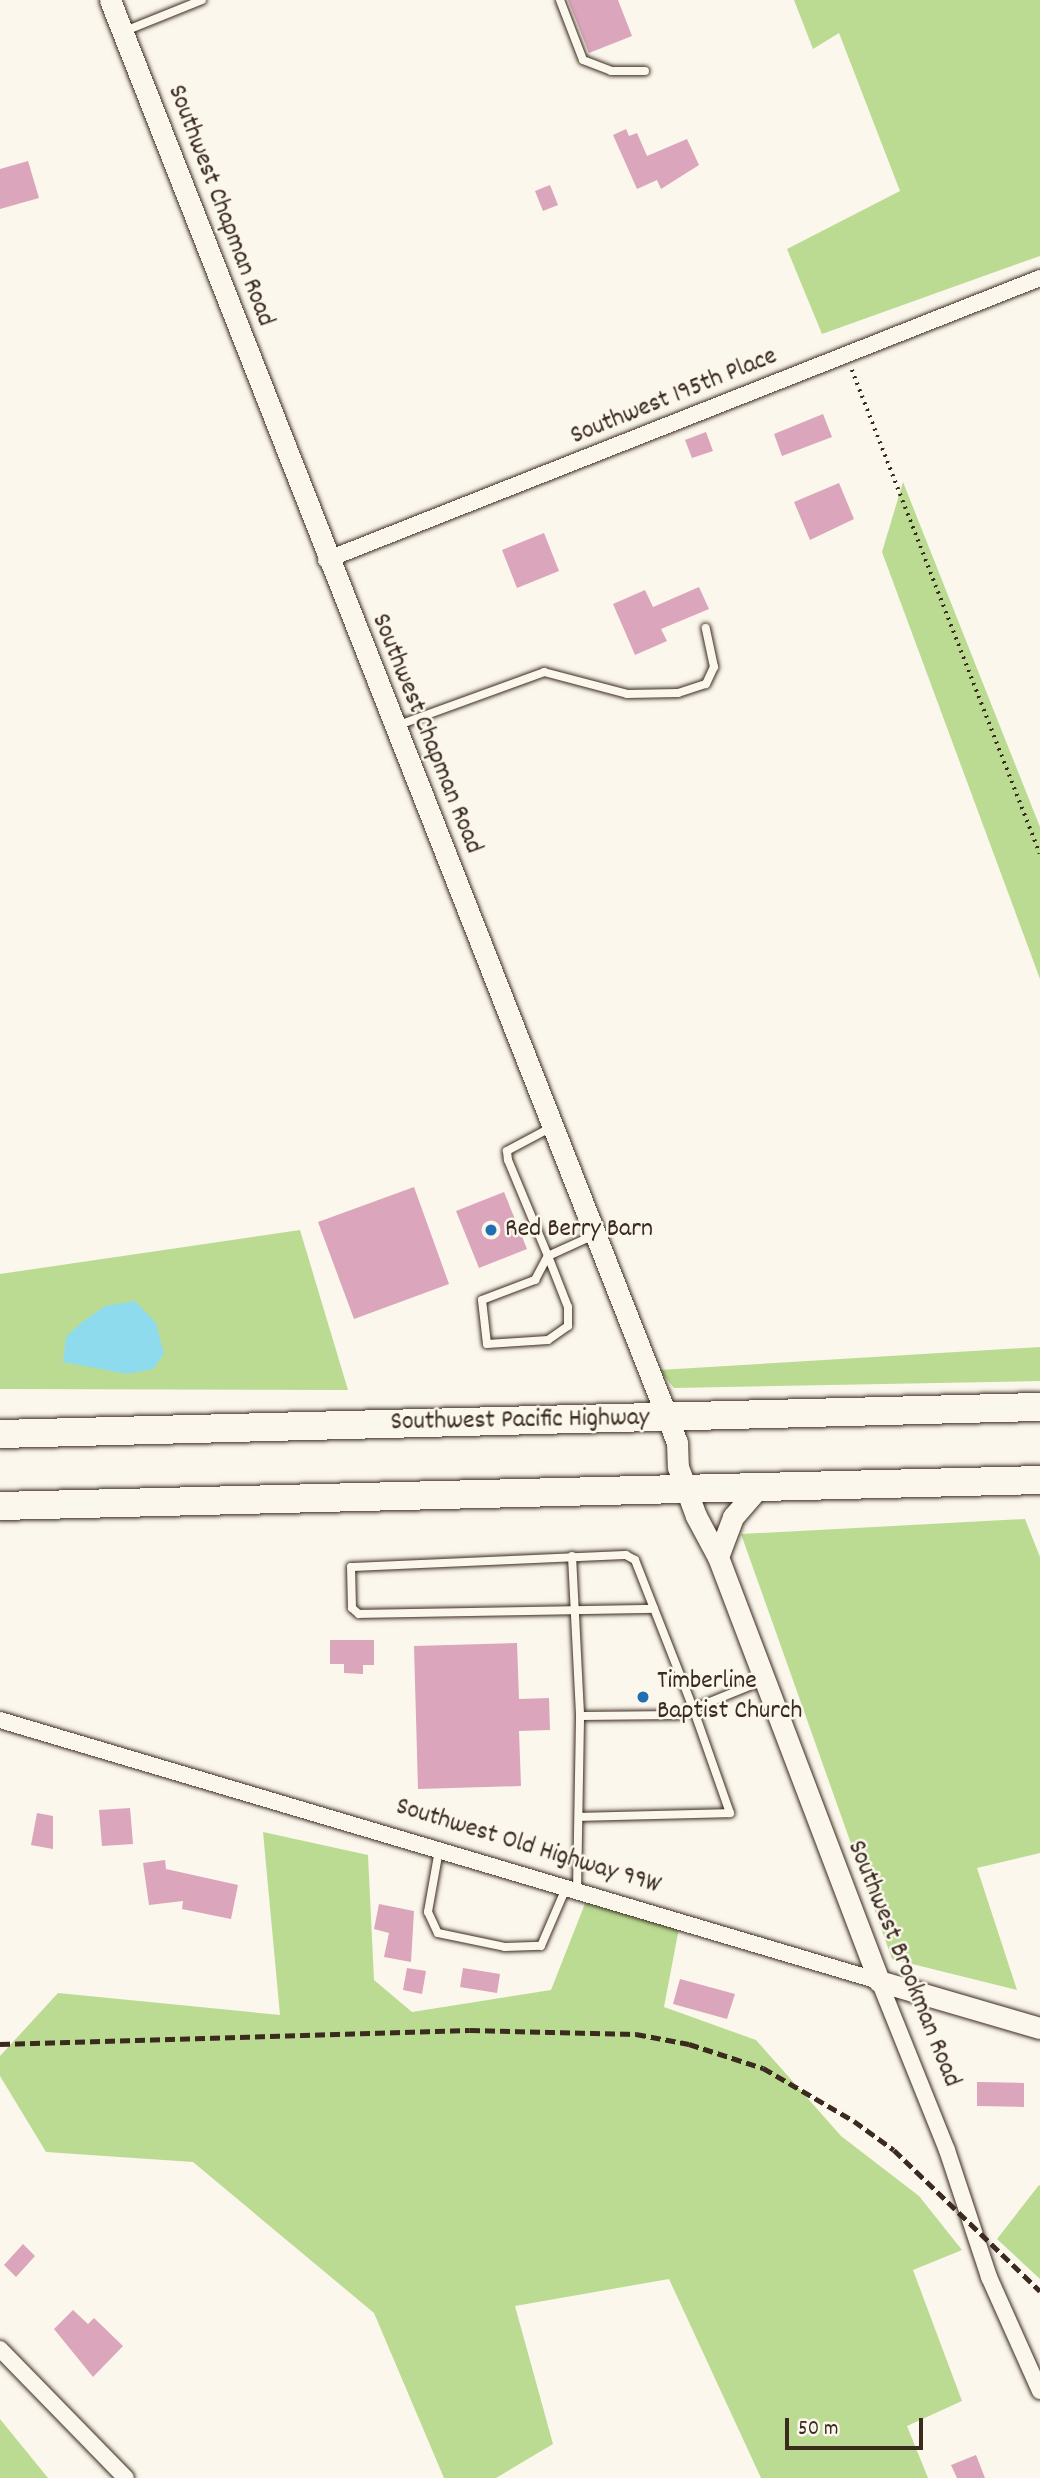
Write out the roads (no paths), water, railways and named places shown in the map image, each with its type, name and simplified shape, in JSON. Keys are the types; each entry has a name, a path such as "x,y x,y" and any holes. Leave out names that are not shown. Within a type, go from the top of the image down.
{"highway":[{"name":"Southwest Pacific Highway","path":"0,1434 1040,1407"},
{"path":"0,1506 1040,1480"}],"street":[{"name":"Southwest Chapman Road","path":"110,0 326,560 666,1417 687,1489"},
{"name":"Southwest 195th Place","path":"326,560 1040,278"},
{"path":"718,1557 733,1517 759,1487"},
{"name":"Southwest Brookman Road","path":"687,1489 718,1557 879,1981 947,2150 989,2277 1040,2391"},
{"name":"Southwest Old Highway 99W","path":"0,1720 1040,2028"},
{"path":"0,2349 127,2478"}],"lane":[{"path":"122,32 202,0"},
{"path":"560,0 583,60 611,71 645,71"},
{"path":"393,727 544,672 627,694 688,690 706,684 714,667 706,628"},
{"path":"550,1128 512,1144 508,1160 548,1256 568,1307 568,1326 548,1340 487,1344 482,1300 535,1280 548,1256 592,1236"},
{"path":"580,1817 730,1813 693,1708 635,1560 626,1555 572,1556 359,1562 351,1567 352,1608 359,1614 654,1609"},
{"path":"439,1850 428,1912 438,1933 505,1947 541,1946 572,1890 580,1817 580,1716 572,1556"},
{"path":"580,1716 678,1715 764,1680"}],"water":[{"path":"135,1301 156,1323 164,1354 153,1369 127,1374 63,1362 66,1337 81,1323 105,1306"}],"railway":[{"path":"0,2044 470,2030 636,2034 689,2044 763,2068 854,2121 894,2150 1040,2291"}],"place":[{"name":"Red Berry Barn","path":"491,1230"},
{"name":"Timberline Baptist Church","path":"643,1697"}]}
